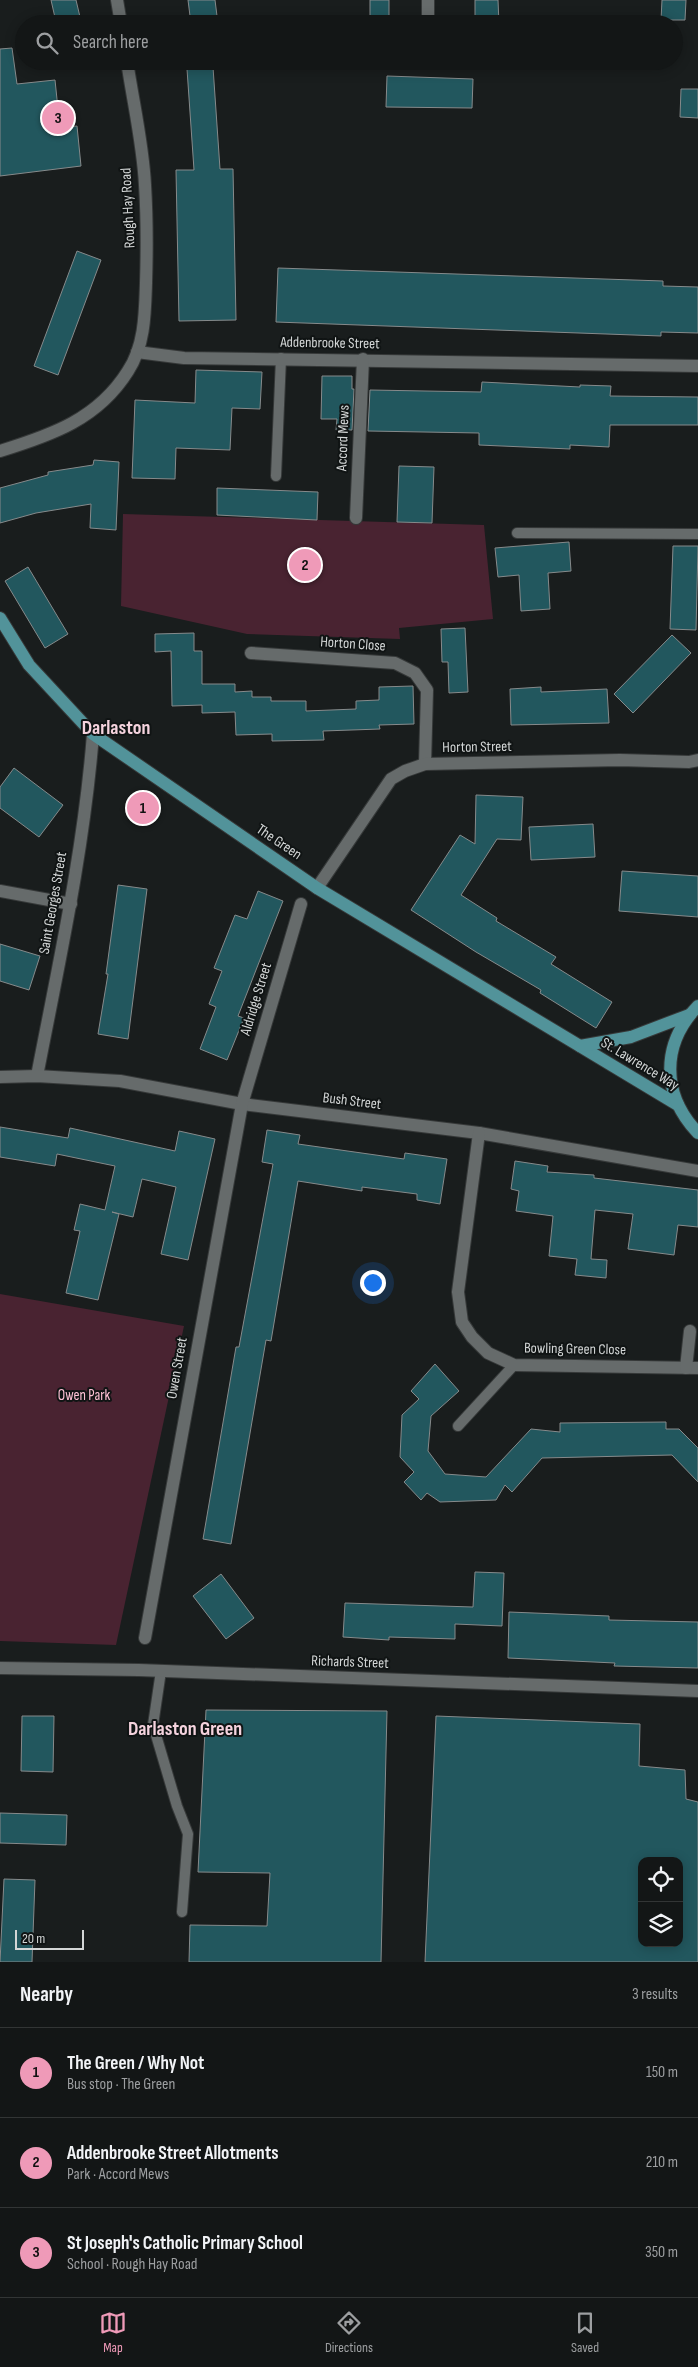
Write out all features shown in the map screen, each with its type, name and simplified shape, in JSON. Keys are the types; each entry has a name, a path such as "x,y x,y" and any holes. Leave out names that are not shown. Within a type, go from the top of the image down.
{"main road":[{"name":"The Green","path":"0,618 29,665 93,734 317,888 580,1046"},
{"path":"698,1006 689,1015 680,1029 671,1059 670,1076 678,1105 698,1133"},
{"name":"St. Lawrence Way","path":"580,1046 631,1037 689,1015"},
{"name":"St. Lawrence Way","path":"580,1046 678,1105"}],"street":[{"path":"117,0 120,15"},
{"path":"428,0 428,15"},
{"name":"Rough Hay Road","path":"128,70 145,183 147,252 145,318 138,352"},
{"path":"0,451 47,437 77,422 100,404 116,388 129,370 138,352"},
{"name":"Addenbrooke Street","path":"138,352 184,358 363,359 698,366"},
{"name":"Accord Mews","path":"356,518 363,359"},
{"name":"Horton Close","path":"251,654 394,663 415,673 427,690 425,764"},
{"name":"Saint Georges Street","path":"37,1076 71,904 88,791 93,734"},
{"name":"Horton Street","path":"317,888 392,779 404,771 425,764 698,760"},
{"path":"0,890 71,904"},
{"name":"Aldridge Street","path":"242,1104 301,904"},
{"name":"Bush Street","path":"0,1077 37,1076 120,1081 242,1104 479,1133 698,1171"},
{"name":"Owen Street","path":"145,1638 242,1104"},
{"name":"Bowling Green Close","path":"479,1133 458,1292 462,1322 472,1337 488,1353 514,1365 692,1368 690,1331"},
{"name":"Richards Street","path":"0,1668 160,1671 698,1690"}],"lane":[{"path":"276,476 281,358"},
{"path":"517,533 698,534"},
{"path":"458,1426 514,1365"},
{"path":"160,1671 153,1725 177,1806 188,1834 182,1912"}],"green space":[{"path":"123,514 484,525 493,619 399,628 400,639 247,634 121,606"},
{"name":"Owen Park","path":"0,1294 184,1326 116,1645 0,1641"}],"building":[{"path":"51,0 76,0 80,15 54,15"},
{"path":"188,0 215,0 217,15 190,15"},
{"path":"370,0 389,0 389,15 370,15"},
{"path":"475,0 498,0 499,15 475,15"},
{"path":"662,0 686,0 685,20 683,20 683,15 661,15"},
{"path":"12,48 17,84 55,80 60,128 77,126 81,166 0,176 0,49"},
{"path":"187,70 213,70 220,169 233,169 236,320 179,321 176,170 194,170"},
{"path":"387,76 473,79 472,108 386,107"},
{"path":"681,89 698,89 698,118 680,117"},
{"path":"77,251 101,260 58,375 34,366"},
{"path":"278,268 663,281 663,286 698,287 698,333 661,332 661,336 276,322"},
{"path":"196,370 262,372 260,409 232,408 230,450 176,448 175,479 132,478 135,400 195,403"},
{"path":"322,376 352,376 352,389 354,389 352,430 336,430 337,419 321,419"},
{"path":"482,382 580,387 580,385 611,386 610,396 698,397 698,425 610,425 609,447 570,445 570,449 479,445 479,433 368,431 370,390 481,392"},
{"path":"94,460 119,462 116,530 90,528 91,504 36,513 0,523 0,488 48,475 48,472 93,465"},
{"path":"399,466 434,467 432,523 397,522"},
{"path":"217,488 318,492 317,520 217,515"},
{"path":"569,542 571,571 548,573 550,609 521,611 519,575 498,577 495,548"},
{"path":"673,546 698,546 696,630 670,629"},
{"path":"28,567 68,634 45,648 5,581"},
{"path":"465,628 468,692 449,693 448,662 442,662 441,629"},
{"path":"194,633 194,651 202,651 202,684 235,684 235,692 252,691 252,697 271,697 271,701 306,701 306,711 356,709 356,701 379,700 379,687 413,686 414,724 379,725 380,729 323,731 324,740 272,741 272,734 236,735 235,712 202,713 202,705 172,706 171,651 155,652 155,634"},
{"path":"672,635 691,653 633,713 614,694"},
{"path":"541,687 541,692 607,689 609,723 511,725 510,689"},
{"path":"14,768 63,805 39,837 0,808 0,787"},
{"path":"476,795 523,797 521,840 497,839 461,895 497,918 496,921 556,957 551,964 612,1002 596,1028 540,993 541,990 476,952 411,910 460,835 475,844"},
{"path":"593,824 595,857 531,860 529,827"},
{"path":"622,871 698,876 698,917 619,911"},
{"path":"118,885 147,889 128,1039 98,1034 108,974 106,974"},
{"path":"258,891 283,901 238,1016 244,1018 227,1060 200,1049 216,1007 209,1004 222,971 214,968 235,915 247,919"},
{"path":"0,944 40,956 29,990 0,981"},
{"path":"0,1127 68,1138 70,1128 175,1151 179,1131 215,1139 188,1260 161,1254 176,1187 142,1179 133,1217 112,1212 119,1214 98,1300 66,1293 80,1231 74,1230 80,1204 105,1210 115,1166 57,1154 55,1166 0,1157"},
{"path":"267,1130 300,1135 298,1144 404,1159 405,1153 447,1159 440,1204 417,1200 417,1194 362,1187 362,1191 298,1181 271,1341 266,1340 231,1544 203,1539 236,1347 239,1347 273,1164 262,1162"},
{"path":"515,1161 548,1166 547,1172 594,1175 594,1178 698,1190 698,1227 678,1225 674,1255 628,1249 633,1214 595,1210 591,1259 607,1260 606,1278 575,1275 577,1259 549,1256 553,1216 516,1211 519,1191 511,1189"},
{"path":"435,1364 459,1391 431,1416 428,1451 445,1474 486,1477 531,1429 560,1432 560,1423 666,1422 666,1429 679,1429 698,1448 698,1482 672,1455 542,1458 512,1492 505,1485 496,1500 440,1502 427,1493 421,1500 404,1482 414,1472 400,1457 402,1415 419,1399 411,1391"},
{"path":"475,1572 504,1573 502,1626 455,1624 455,1639 389,1637 389,1640 343,1637 345,1603 473,1607"},
{"path":"221,1574 254,1618 226,1639 193,1596"},
{"path":"509,1612 609,1616 609,1620 698,1622 698,1668 614,1666 615,1663 508,1658"},
{"path":"206,1710 387,1711 381,1962 189,1962 190,1925 267,1926 270,1873 198,1872"},
{"path":"22,1716 54,1716 53,1772 21,1771"},
{"path":"436,1716 640,1724 639,1766 685,1770 686,1799 698,1802 698,1962 425,1962"},
{"path":"0,1813 67,1815 66,1845 0,1843"},
{"path":"4,1879 35,1880 32,1962 0,1962"}],"place":[{"name":"St Joseph's Catholic Primary School","path":"58,118"},
{"name":"Addenbrooke Street Allotments","path":"305,565"},
{"name":"The Green / Why Not","path":"143,808"}],"district":[{"name":"Darlaston","path":"116,728"},
{"name":"Darlaston Green","path":"185,1729"}]}
